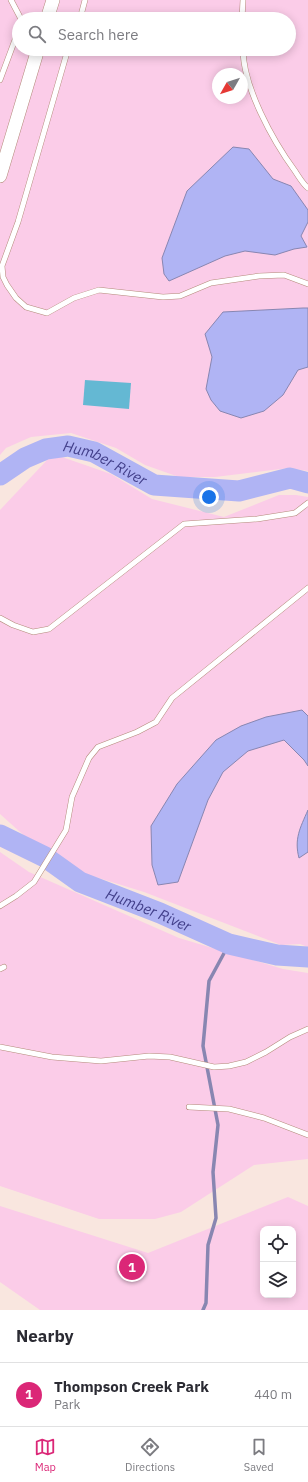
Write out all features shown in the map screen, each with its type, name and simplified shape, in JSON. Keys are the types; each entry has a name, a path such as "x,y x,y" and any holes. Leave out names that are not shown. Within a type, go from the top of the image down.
{"street":[{"path":"49,12 53,0"},
{"path":"0,176 36,56"}],"lane":[{"path":"11,0 17,12"},
{"path":"82,12 86,0"},
{"path":"242,12 243,0"},
{"path":"0,80 12,47"},
{"path":"66,56 18,222 2,266 3,277 7,286 16,298 26,307 47,313 74,298 99,290 163,298 180,296 211,283 259,276 284,276 308,284"},
{"path":"243,56 247,78 257,103 281,151 308,188"},
{"path":"0,618 13,625 33,632 49,629 184,524 256,519 295,513 308,503"},
{"path":"0,906 34,882 66,830 72,797 90,758 98,747 137,732 156,722 172,698 308,588"},
{"path":"0,1048 52,1057 101,1061 149,1056 170,1057 214,1067 229,1066 246,1062 290,1037 308,1029"},
{"path":"189,1107 229,1109 264,1118 308,1135"}],"shaded area":[{"path":"0,0 308,0 308,471 289,468 215,477 179,477 145,465 116,448 71,433 31,437 6,448 0,455"},
{"path":"62,457 111,474 152,499 224,517 279,495 308,497 308,947 300,944 281,945 144,892 76,871 29,840 0,814 0,510 48,459"},
{"path":"0,852 29,872 179,938 283,969 308,973 308,1159 254,1165 181,1212 155,1219 99,1219 0,1186"},
{"path":"288,1197 308,1206 308,1310 40,1310 0,1282 0,1206 148,1253"}],"water":[{"path":"233,147 249,149 273,179 291,186 308,210 308,222 301,236 307,247 294,249 275,255 245,251 225,256 169,281 164,274 162,258 187,191"},
{"path":"308,308 308,367 298,370 283,395 264,411 241,418 220,411 211,400 206,389 212,357 205,334 223,312"},
{"path":"302,710 308,716 308,766 284,740 248,751 223,772 208,800 178,882 158,885 152,865 151,826 177,784 216,740 241,726 266,717"},
{"path":"308,810 308,852 299,858 297,845 300,828"}],"building":[{"path":"85,380 131,383 129,409 83,405"}],"waterway":[{"name":"Humber River","path":"0,475 25,458 46,449 68,446 94,452 154,485 239,491 290,478 308,483"},
{"name":"Humber River","path":"0,835 45,857 80,882 160,913 229,944 277,955 308,957"},
{"path":"203,1310 206,1303 208,1245 216,1218 213,1172 218,1125 203,1046 209,981 229,944"}],"place":[{"name":"Thompson Creek Park","path":"132,1267"}]}
